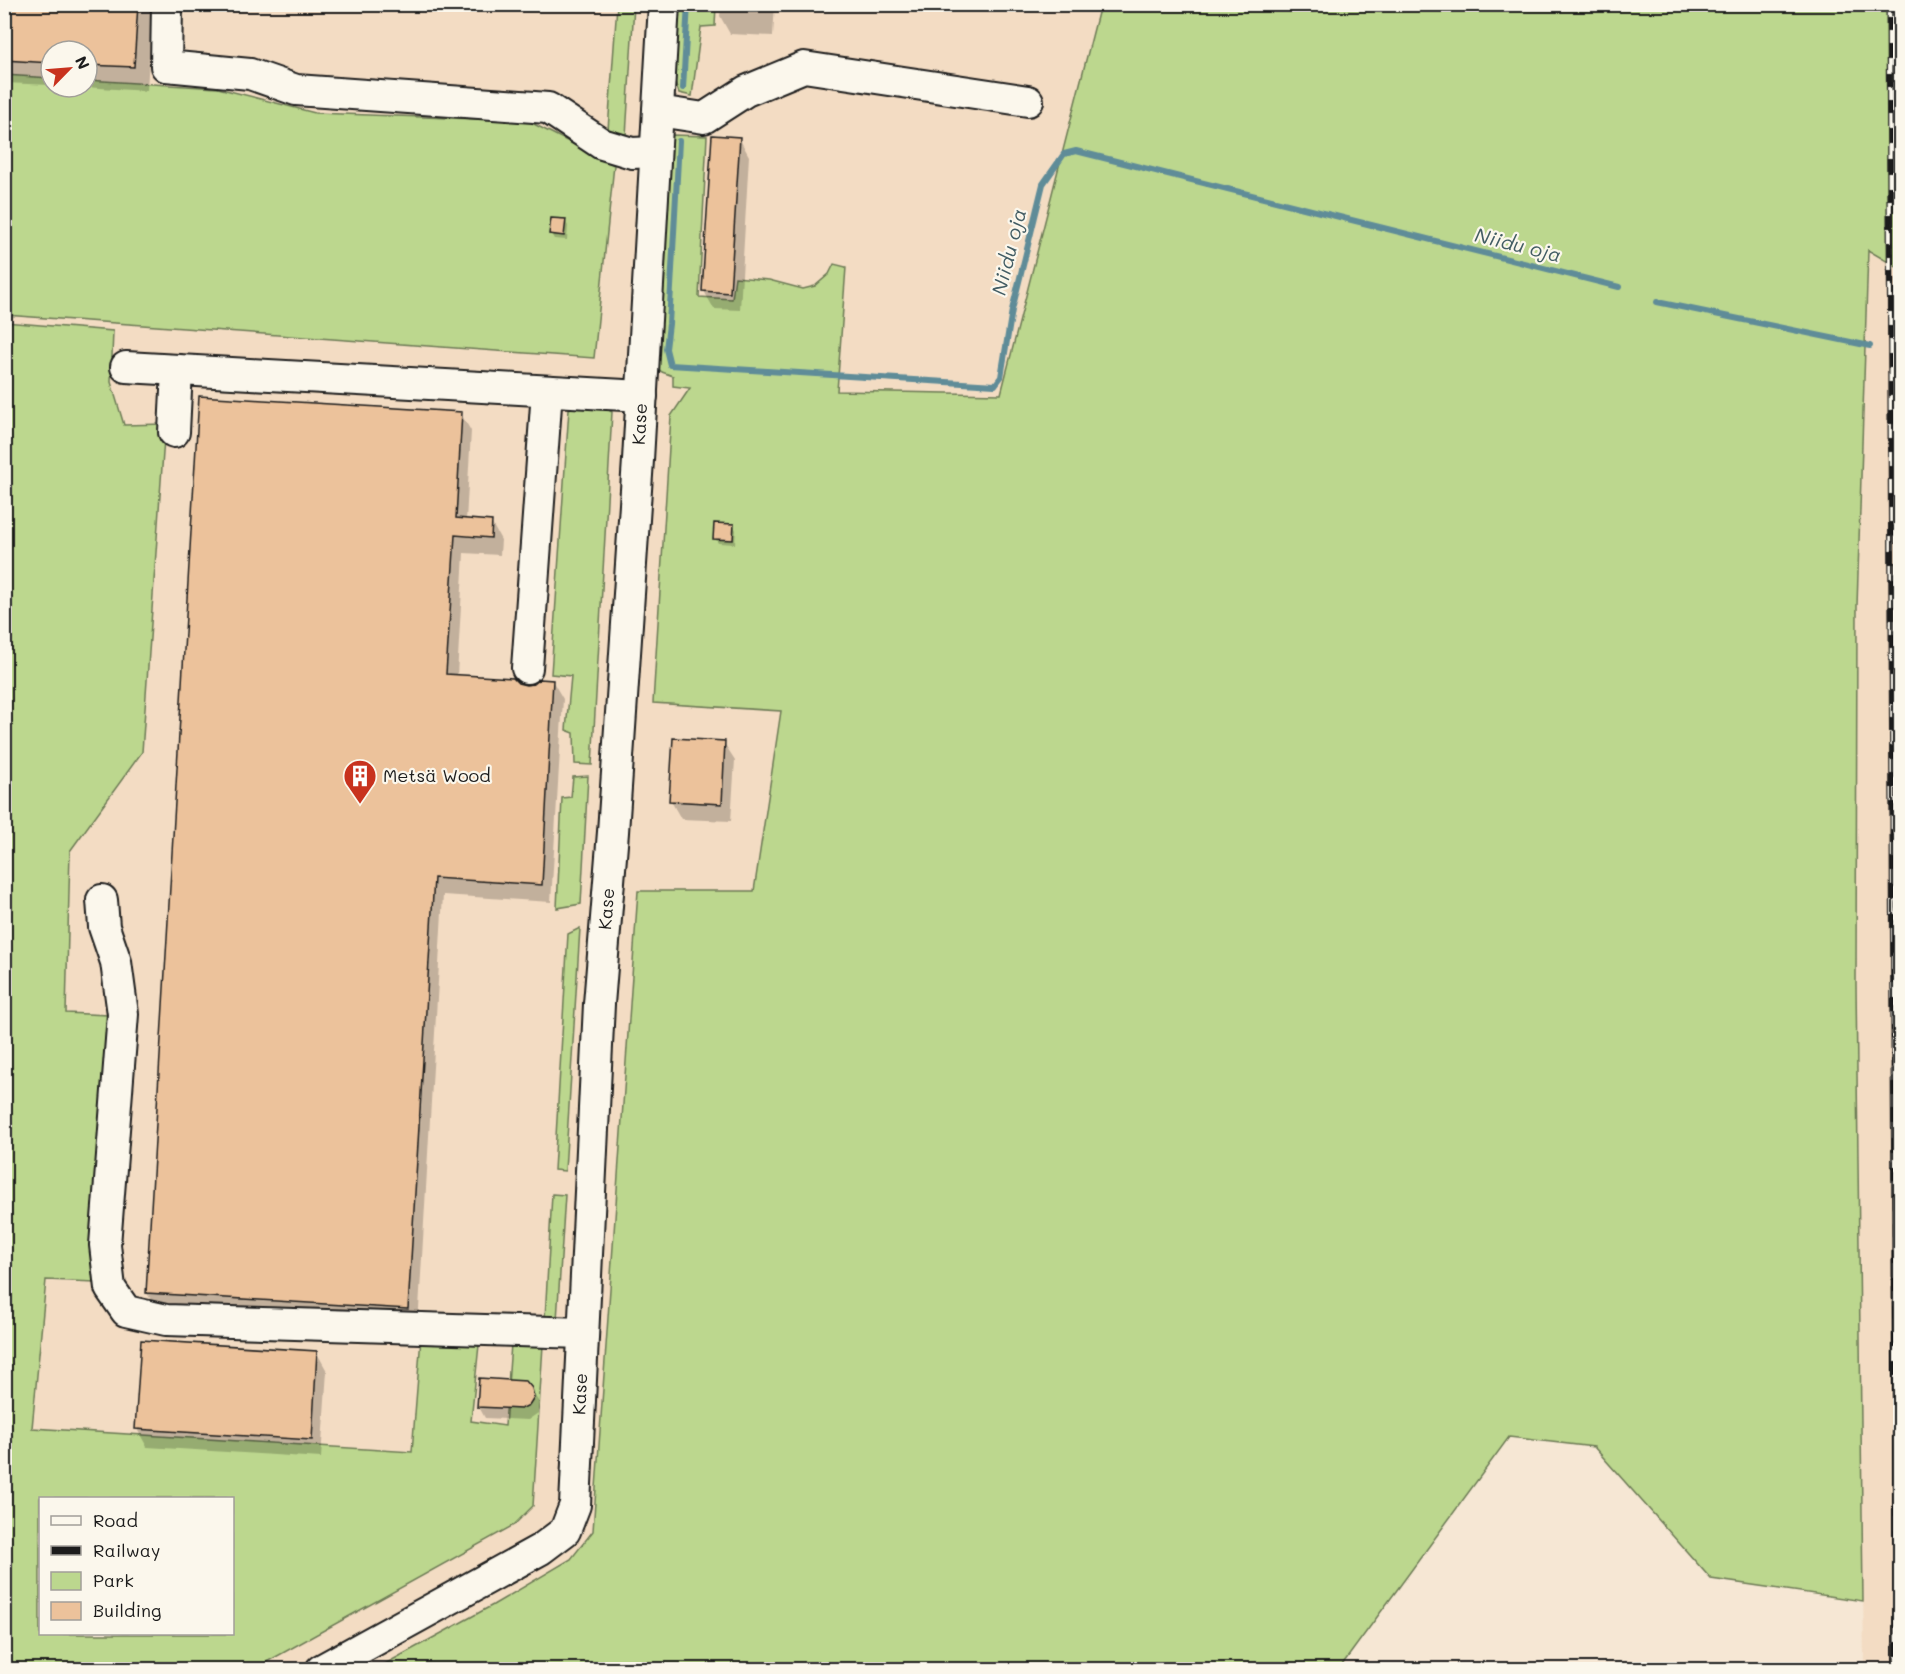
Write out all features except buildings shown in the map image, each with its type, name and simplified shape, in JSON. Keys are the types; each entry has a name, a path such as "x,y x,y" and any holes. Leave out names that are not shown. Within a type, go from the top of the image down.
{"street":[{"path":"167,4 166,66 250,74 296,90 548,108 602,144 632,153 655,152"},
{"name":"Kase","path":"321,1670 541,1549 565,1531 575,1505 599,1004 614,832 664,4"},
{"path":"658,111 704,118 746,91 804,67 1028,101"},
{"path":"126,368 642,396"},
{"path":"174,432 177,370"},
{"path":"527,668 547,391"},
{"path":"102,900 104,927 116,962 123,1014 105,1245 110,1288 126,1311 166,1320 584,1333"}],"shaded area":[{"path":"5,5 1100,5 698,1593 662,1669 5,1669 4,315 593,358 614,165 528,121 315,113 218,88 99,81 99,39 39,39 39,77 5,75"},
{"path":"1868,249 1900,269 1900,1669 1864,1670 1856,984 1857,606"}],"green space":[{"path":"617,5 634,5 626,136 615,135 608,130"},
{"path":"677,5 716,5 715,26 701,27 692,96 679,93 673,76"},
{"path":"1100,5 1900,5 1900,269 1868,250 1857,606 1856,984 1863,1601 1711,1579 1594,1447 1509,1437 1339,1669 374,1670 571,1559 593,1531 638,891 754,891 781,711 653,703 671,416 690,388 673,386 673,376 662,372 655,366 668,143 672,135 707,136 699,297 732,299 735,277 769,280 803,289 815,286 829,274 834,264 846,267 837,391 1001,394"},
{"path":"4,75 39,77 39,99 99,99 99,81 218,88 315,113 528,121 614,165 594,358 5,315"},
{"path":"4,322 113,331 111,382 124,425 165,424 142,752 70,851 66,1013 108,1015 96,1282 46,1280 32,1428 412,1452 421,1338 479,1345 471,1421 505,1426 511,1344 543,1345 533,1506 514,1525 254,1669 5,1669"},
{"path":"576,406 602,406 612,412 592,765 575,764 574,733 566,730 571,676 551,674 569,409"},
{"path":"588,776 581,904 557,908 562,798 571,797 573,777"},
{"path":"580,928 565,1171 554,1170 568,934"},
{"path":"552,1194 565,1195 557,1320 545,1318"}],"waterway":[{"name":"Niidu oja","path":"683,88 688,4"},
{"name":"Niidu oja","path":"679,141 666,349 670,365 995,385 1001,377 1012,310 1043,184 1064,154 1076,151 1619,287"},
{"name":"Niidu oja","path":"1657,302 1870,346"}],"railway":[{"path":"1889,4 1897,1670"}],"place":[{"name":"Metsä Wood","path":"360,805"}]}
